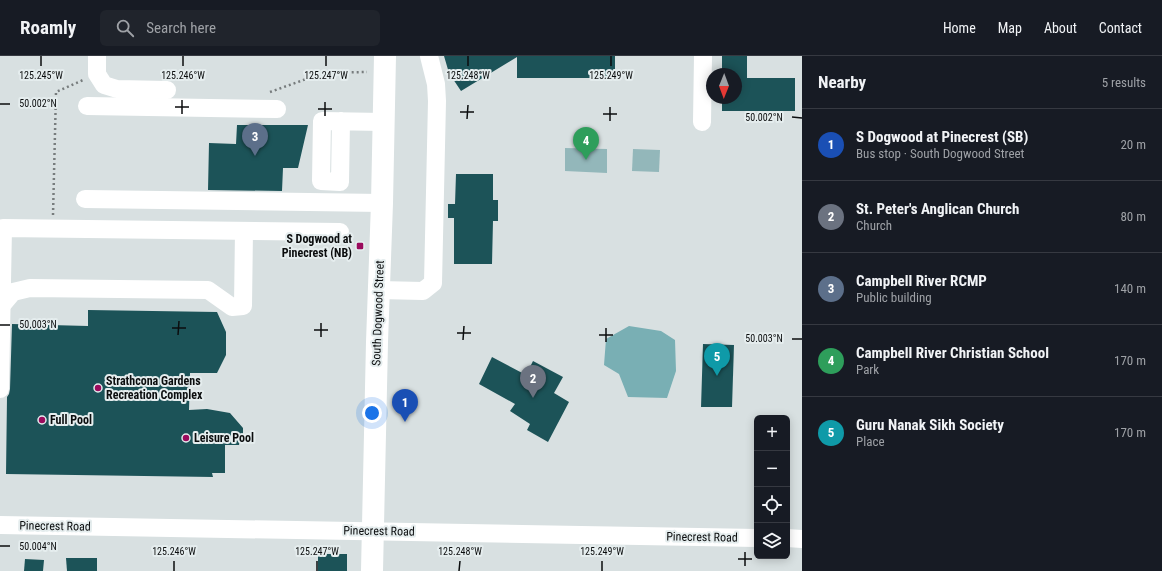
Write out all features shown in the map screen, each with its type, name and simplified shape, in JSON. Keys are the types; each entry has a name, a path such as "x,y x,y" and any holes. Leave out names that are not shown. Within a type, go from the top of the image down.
{"main road":[{"name":"South Dogwood Street","path":"372,571 377,342 386,64"}],"street":[{"path":"97,56 97,74 104,85 116,89 167,90"},
{"path":"379,290 423,291 434,283 437,101 436,84 429,56"},
{"path":"702,122 703,56"},
{"path":"87,106 277,109"},
{"path":"341,121 384,122"},
{"path":"85,199 382,203"},
{"path":"0,389 3,228 340,232"},
{"path":"2,305 13,292 30,288 208,290 232,307 243,306 244,231"},
{"name":"Pinecrest Road","path":"0,525 754,538"},
{"path":"790,538 802,538"}],"path":[{"path":"266,93 274,92 323,73 386,64"},
{"path":"53,228 56,92 97,74"}],"shaded area":[{"path":"565,148 607,149 607,173 565,171"},
{"path":"633,149 660,150 659,172 632,171"},
{"path":"629,326 661,331 675,340 676,371 667,398 628,397 619,374 604,365 606,339"}],"building":[{"path":"444,56 615,56 615,78 517,78 517,57 461,91 449,73"},
{"path":"722,56 747,56 747,78 795,78 795,111 722,111 722,104 742,104 742,68 722,68"},
{"path":"237,125 308,125 298,168 283,168 282,191 208,190 209,143 236,144"},
{"path":"456,174 493,174 493,200 498,200 498,221 493,221 492,264 454,264 454,218 448,218 448,204 455,204"},
{"name":"Strathcona Gardens Recreation Complex","path":"88,310 217,312 226,332 226,355 217,373 190,373 189,410 207,409 230,413 243,428 243,435 240,439 239,445 225,445 225,473 212,473 213,477 6,474 7,397 10,389 12,324 88,326"},
{"path":"703,344 734,345 732,407 701,407"},
{"path":"492,357 526,375 533,361 563,377 554,393 569,402 548,442 527,430 530,424 510,411 515,404 479,384"},
{"path":"318,554 347,554 347,571 318,571"},
{"path":"66,558 97,558 97,571 67,571"},
{"path":"25,559 44,560 43,571 24,571"}],"place":[{"name":"Campbell River RCMP","path":"255,156"},
{"name":"Campbell River Christian School","path":"586,160"},
{"name":"S Dogwood at Pinecrest (NB)","path":"360,246"},
{"name":"Guru Nanak Sikh Society","path":"717,376"},
{"name":"Strathcona Gardens Recreation Complex","path":"98,388"},
{"name":"St. Peter's Anglican Church","path":"533,398"},
{"name":"Full Pool","path":"42,420"},
{"name":"S Dogwood at Pinecrest (SB)","path":"405,422"},
{"name":"Leisure Pool","path":"186,438"}]}
